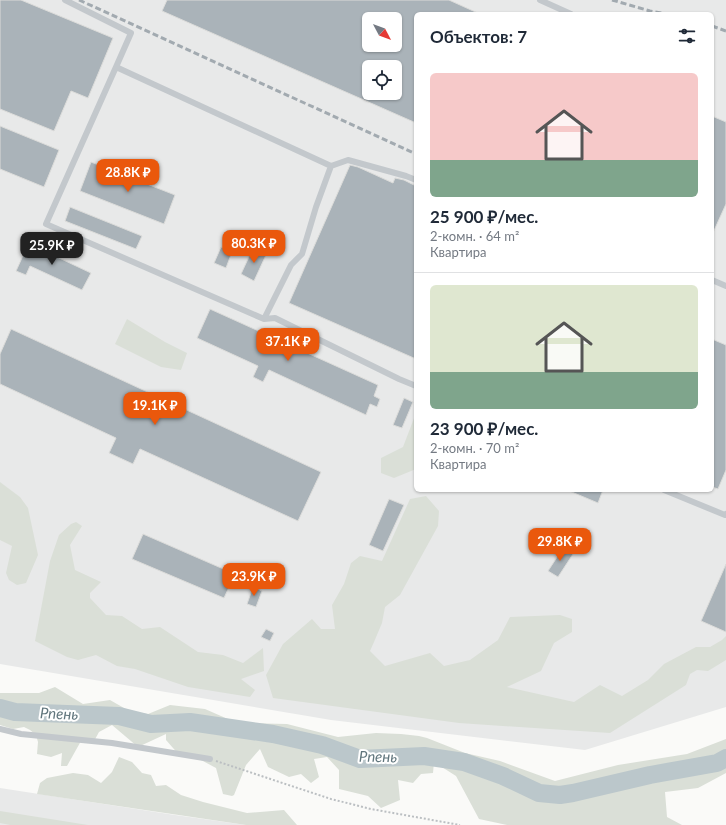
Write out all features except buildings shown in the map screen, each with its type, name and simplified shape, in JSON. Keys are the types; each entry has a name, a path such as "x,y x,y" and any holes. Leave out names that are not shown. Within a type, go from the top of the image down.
{"lane":[{"path":"65,0 131,33 46,224 264,319 275,318 414,385"},
{"path":"540,0 567,12"},
{"path":"116,67 331,166 348,160 414,179"},
{"path":"264,319 291,265 302,254 316,207 331,166"},
{"path":"714,281 726,286"},
{"path":"669,492 725,516 726,514"},
{"path":"0,729 21,734 112,743 210,759"}],"path":[{"path":"210,759 331,799 371,809 460,825"}],"shaded area":[{"path":"0,0 726,0 726,707 585,750 331,720 0,664"},
{"path":"127,319 165,342 187,353 181,370 161,367 115,344"},
{"path":"414,418 414,470 394,478 381,473 381,458 403,447"},
{"path":"0,482 20,497 28,508 38,555 26,583 17,585 9,580 6,573 12,546 0,540"},
{"path":"426,496 439,511 438,526 400,595 385,607 382,623 370,651 385,666 430,653 444,666 470,660 498,640 510,617 560,615 572,619 572,632 554,643 541,671 507,687 574,702 600,685 622,696 648,680 664,664 696,647 710,647 726,636 726,660 708,671 697,670 690,674 686,685 610,733 459,723 273,698 266,675 283,644 312,619 321,629 335,629 332,605 344,584 351,563 360,556 382,561 410,499"},
{"path":"76,522 82,526 70,545 75,570 101,582 90,593 90,598 106,615 122,616 142,629 160,627 198,652 223,655 243,663 263,648 264,671 241,679 255,690 250,697 188,687 135,669 117,666 96,655 78,660 67,657 35,641 50,561 59,535 71,524"},
{"path":"55,687 83,704 110,700 131,712 148,714 170,705 205,709 237,723 287,724 338,737 376,733 419,736 465,753 500,761 555,781 618,765 687,754 726,739 726,773 698,788 665,792 667,817 682,825 507,825 479,819 456,776 434,762 433,773 421,774 413,783 398,780 400,800 381,808 368,796 339,789 339,770 327,757 314,759 319,777 311,783 301,774 289,777 268,767 260,749 246,765 234,795 232,796 223,794 216,768 201,760 180,756 166,740 166,734 138,747 112,725 99,732 93,743 81,741 67,766 61,766 62,753 51,757 37,754 38,742 36,735 30,730 24,727 13,729 0,725 0,693 39,693"},
{"path":"119,757 132,762 142,773 151,775 156,786 166,785 181,795 247,813 284,810 297,825 246,825 37,794 40,783 47,778 73,773 88,775 101,783 112,772"},
{"path":"0,788 175,815 246,825 0,825"},
{"path":"0,811 88,825 10,825 0,823"}],"waterway":[{"name":"Рпень","path":"0,708 15,712 119,716 151,724 190,722 273,734 322,745 360,759 424,756 464,762 503,776 539,793 560,795 650,775 717,763 726,758"}],"railway":[{"path":"79,0 414,153"},
{"path":"612,0 656,12"},
{"path":"714,27 726,31"}]}
